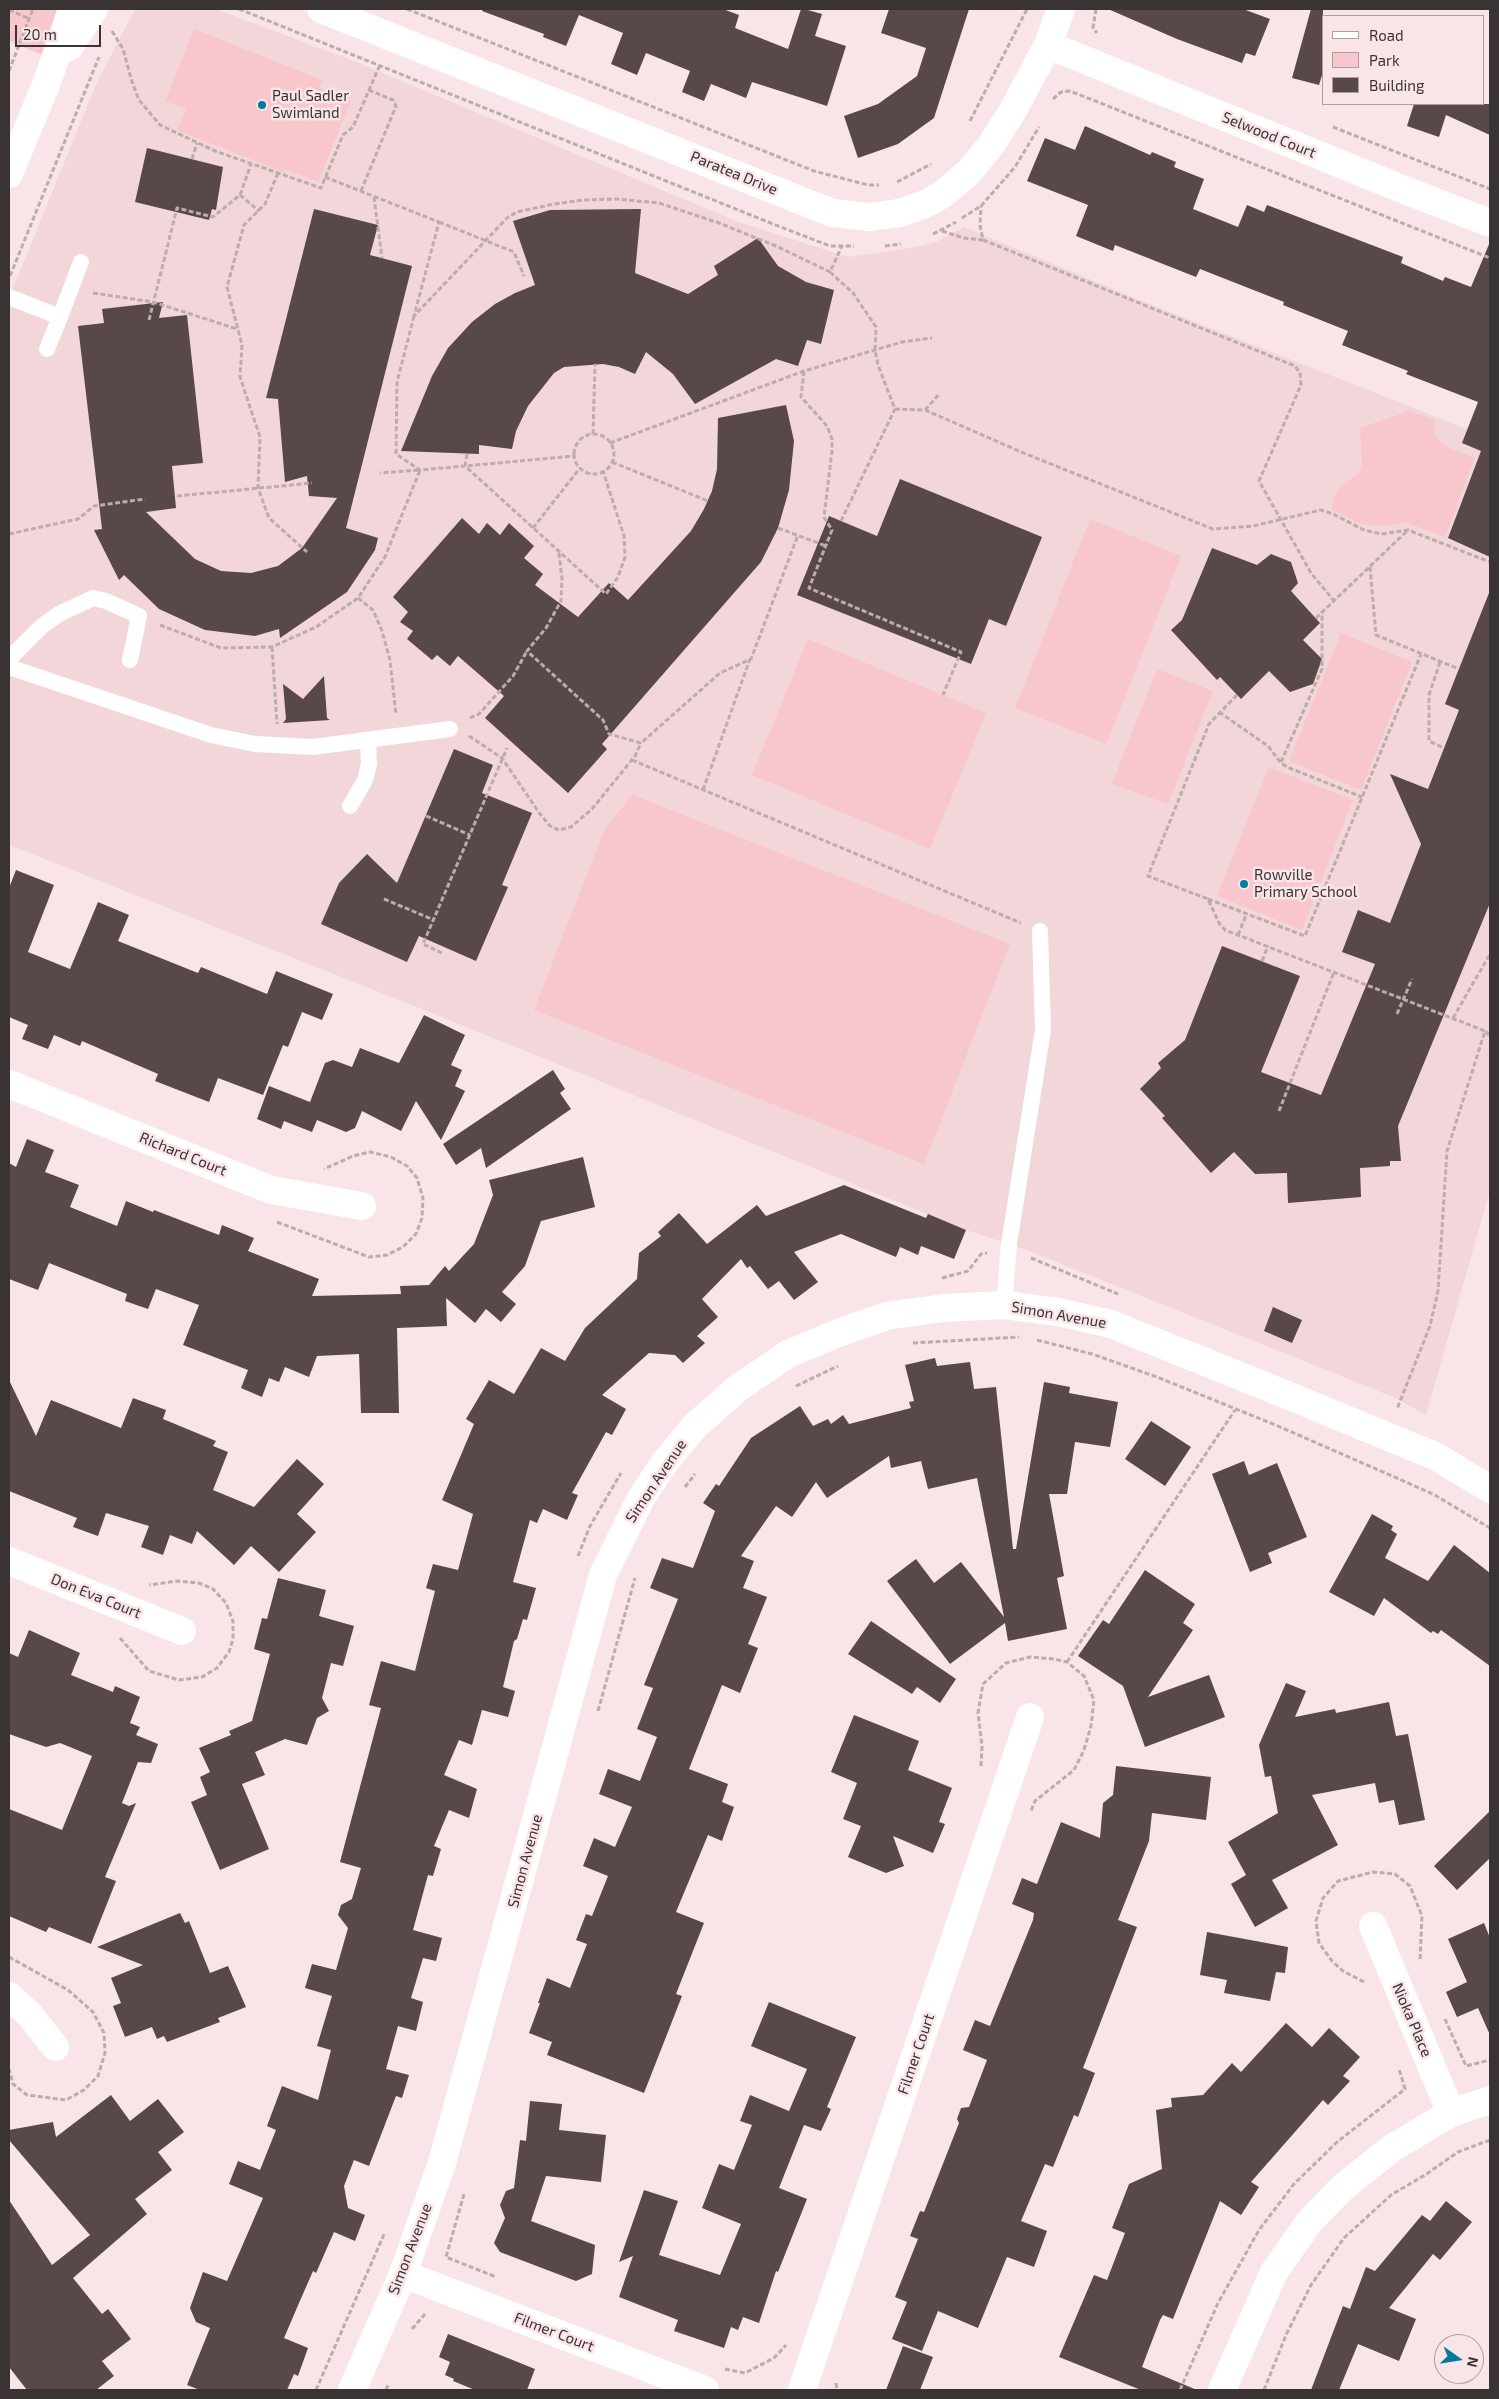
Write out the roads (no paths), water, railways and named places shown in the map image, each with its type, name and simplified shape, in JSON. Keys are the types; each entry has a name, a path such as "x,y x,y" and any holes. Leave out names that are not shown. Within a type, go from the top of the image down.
{"street":[{"path":"9,174 47,82 72,9"},
{"path":"47,82 94,9"},
{"name":"Paratea Drive","path":"321,9 832,213 869,217 900,213 923,205 943,194 970,172 991,145 1012,112 1048,45 1061,9"},
{"name":"Selwood Court","path":"1048,45 1490,223"},
{"name":"Richard Court","path":"9,1084 271,1190 362,1206"},
{"name":"Simon Avenue","path":"352,2390 403,2274 442,2164 603,1575 641,1498 666,1462 695,1426 738,1388 788,1354 886,1316 944,1308 1004,1305 1058,1312 1112,1324 1435,1456 1490,1489"},
{"name":"Don Eva Court","path":"9,1561 182,1631"},
{"name":"Filmer Court","path":"802,2390 1030,1718"},
{"name":"Nioka Place","path":"1373,1926 1451,2113"},
{"path":"9,1996 30,2015 55,2047"},
{"path":"1222,2390 1274,2272 1310,2221 1342,2188 1392,2148 1451,2113 1490,2100"},
{"name":"Filmer Court","path":"403,2274 705,2390"}],"lane":[{"path":"47,349 81,262"},
{"path":"9,297 60,317"},
{"path":"9,659 42,626 59,614 87,600 99,598 139,616 130,660"},
{"path":"9,667 211,736 255,744 313,747 450,730"},
{"path":"350,806 365,780 369,764 368,740"},
{"path":"1004,1305 1008,1251 1043,1030 1040,931"}],"place":[{"name":"Paul Sadler Swimland","path":"262,105"},
{"name":"Rowville Primary School","path":"1244,884"}]}
